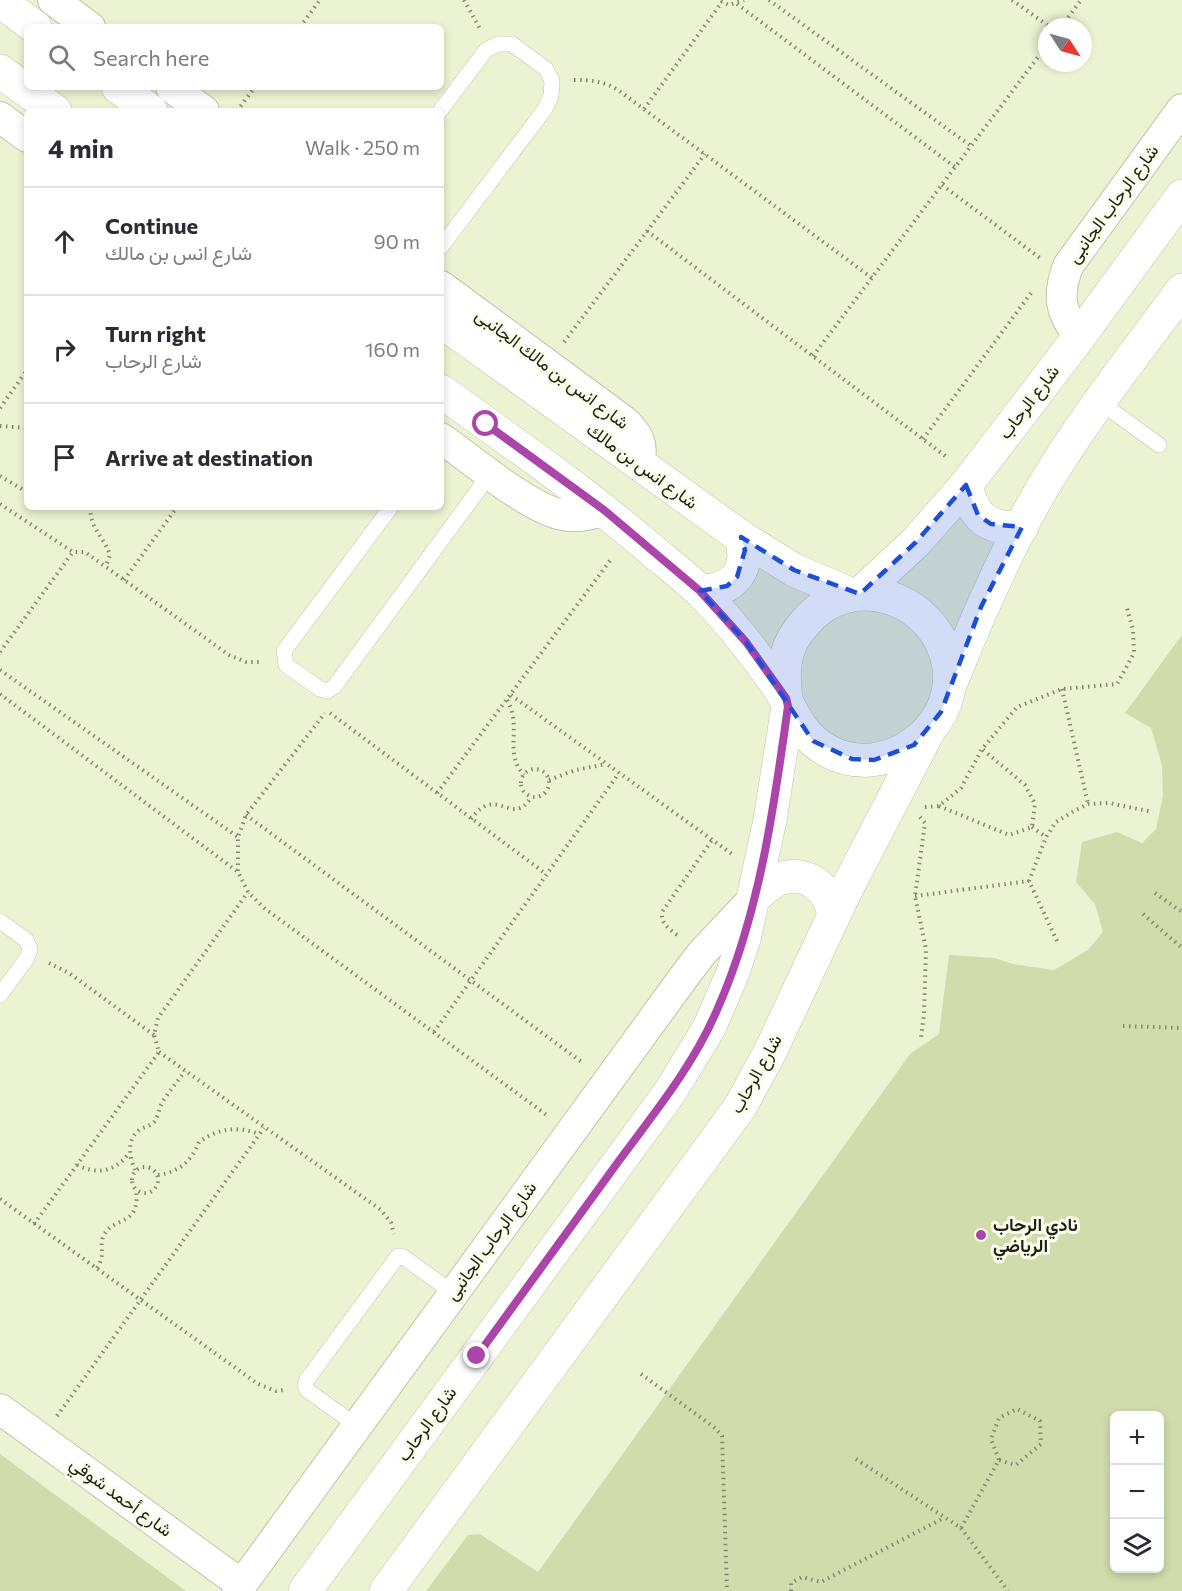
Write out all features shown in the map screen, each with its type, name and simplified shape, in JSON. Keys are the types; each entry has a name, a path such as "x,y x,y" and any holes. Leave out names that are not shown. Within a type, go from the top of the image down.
{"street":[{"path":"53,0 86,24"},
{"path":"0,1 31,24"},
{"path":"0,71 24,88"},
{"path":"26,90 51,108"},
{"path":"122,90 147,108"},
{"path":"175,90 200,108"},
{"name":"شارع الرحاب الجانبى","path":"1079,337 1067,322 1061,304 1061,284 1058,271 1068,266 1182,109"},
{"name":"شارع الرحاب","path":"856,595 916,542 970,481 1182,196"},
{"name":"شارع انس بن مالك الجانبى","path":"444,288 633,430 642,453 638,464"},
{"path":"444,393 604,510 700,591 746,642 787,702 798,725 813,741 831,752 852,759 874,760 895,755 914,745 929,730 941,712 981,607 1044,487 1100,402 1182,290"},
{"name":"شارع انس بن مالك","path":"444,323 741,537 794,570 856,595"},
{"path":"444,440 538,506 563,515 587,516 604,510"},
{"path":"970,481 969,501 978,515 998,526 1022,527"},
{"path":"700,591 714,591 727,586 737,577 743,564 745,550 741,537"},
{"path":"787,702 783,675 787,652 797,632 811,615 830,602 856,595 881,595 892,598 920,613 935,630 945,649 949,670 948,691"},
{"name":"شارع الرحاب","path":"305,1591 670,1092 709,1028 744,939 777,782 787,702"},
{"name":"شارع الرحاب","path":"386,1591 740,1107 770,1052 834,915 929,730"},
{"path":"756,886 790,876 802,877 820,887 832,905 834,915"},
{"name":"شارع الرحاب الجانبى","path":"240,1588 607,1081 702,953 756,886"},
{"name":"شارع أحمد شوقي","path":"0,1408 240,1588"}],"lane":[{"path":"442,108 486,50 498,44 512,44 546,69 552,81 551,96 545,109 444,243"},
{"path":"1100,402 1159,445"},
{"path":"389,510 284,651 286,665 320,689 327,691 334,687 490,474"},
{"path":"0,921 26,940 30,949 27,958 0,995"},
{"path":"357,1426 307,1390 306,1381 398,1256 402,1256 453,1293"}],"path":[{"path":"302,24 318,2 311,0"},
{"path":"464,0 479,24 486,50"},
{"path":"644,110 721,1 729,5 744,0"},
{"path":"769,0 971,146"},
{"path":"1012,0 1038,18"},
{"path":"1068,18 1081,0"},
{"path":"736,4 955,167"},
{"path":"813,356 1038,57"},
{"path":"552,81 592,80 605,83 872,278"},
{"path":"239,108 253,90"},
{"path":"547,364 705,154"},
{"path":"923,439 1058,271 942,185"},
{"path":"647,231 923,439 970,481"},
{"path":"0,408 24,374"},
{"path":"0,426 24,428"},
{"path":"0,476 24,490"},
{"path":"0,504 73,552 85,552 229,655 246,662 264,662 284,658"},
{"path":"90,510 93,528 106,543 110,555 106,566"},
{"path":"124,580 175,510"},
{"path":"437,793 632,532"},
{"path":"0,652 73,552"},
{"path":"939,806 961,788 982,749 1017,707 1062,689 1117,684 1134,653 1134,630 1127,608"},
{"path":"0,670 238,837"},
{"path":"1062,689 1088,804"},
{"path":"0,694 238,872 248,891 264,908 570,1132"},
{"path":"511,695 712,840 756,886"},
{"path":"507,700 514,716 513,756 516,766 524,775"},
{"path":"238,872 238,837 246,815 327,711 546,874"},
{"path":"982,749 1025,784 1035,804 1032,827"},
{"path":"549,780 576,770 606,764"},
{"path":"535,769 546,774 549,780 549,788 545,794 538,797 531,797 522,788 521,781 524,775 535,769"},
{"path":"434,1032 619,773"},
{"path":"471,819 485,804 520,809 526,806 531,797"},
{"path":"1057,940 1029,881 1046,837 1056,822 1088,804 1109,803 1153,812"},
{"path":"922,808 939,806 1010,835 1032,827"},
{"path":"913,809 925,824 915,896 926,949 921,1038"},
{"path":"246,815 607,1081"},
{"path":"1032,827 1046,837"},
{"path":"702,953 666,926 662,919 662,912 712,840"},
{"path":"915,896 1029,881"},
{"path":"248,891 158,1018 154,1035 159,1052 381,1210 391,1223 398,1256"},
{"path":"1155,892 1182,912"},
{"path":"1143,914 1182,948"},
{"path":"27,958 56,965 154,1035"},
{"path":"1123,1026 1182,1028"},
{"path":"34,1224 159,1052"},
{"path":"77,1165 88,1171 100,1172 112,1169 122,1162 129,1152 133,1137 138,1131 154,1122 161,1104 185,1071"},
{"path":"158,1175 179,1169 188,1162 199,1142 218,1132 239,1128 259,1134"},
{"path":"41,1438 264,1128"},
{"path":"129,1152 135,1170"},
{"path":"97,1268 103,1253 103,1237 108,1230 130,1216 135,1208 137,1199 132,1177 135,1170 147,1166 154,1169 158,1175 155,1188 143,1193 136,1190"},
{"path":"0,1199 258,1384 276,1391 291,1390 305,1385"},
{"path":"641,1374 715,1428 722,1436 727,1591"},
{"path":"1017,1409 1041,1421 1041,1444 1016,1465 999,1460 991,1439 999,1418 1017,1409"},
{"path":"856,1459 961,1528 1008,1591"},
{"path":"961,1528 999,1460"},
{"path":"791,1591 791,1583 802,1577 821,1581 945,1518"}],"highlighted area":[{"path":"966,485 978,515 991,524 1022,527 981,607 941,712 914,745 874,760 852,759 813,741 746,642 700,591 727,586 737,577 745,550 741,537 794,570 860,594 916,542"}],"green space":[{"name":"نادي الرحاب الرياضي","path":"1182,635 1182,1591 426,1591 468,1535 480,1534 538,1572 910,1054 939,1034 949,955 994,958 1013,964 1054,970 1088,950 1103,932 1095,904 1076,882 1082,842 1117,832 1142,843 1156,829 1163,796 1162,765 1151,728 1125,713"},
{"path":"0,1454 186,1591 0,1591"}],"place":[{"name":"نادي الرحاب الرياضي","path":"981,1235"}],"route":[{"path":"477,1356 670,1092 709,1028 732,975 744,939 770,820 788,706 786,698 746,642 700,591 604,510 486,424"}]}
